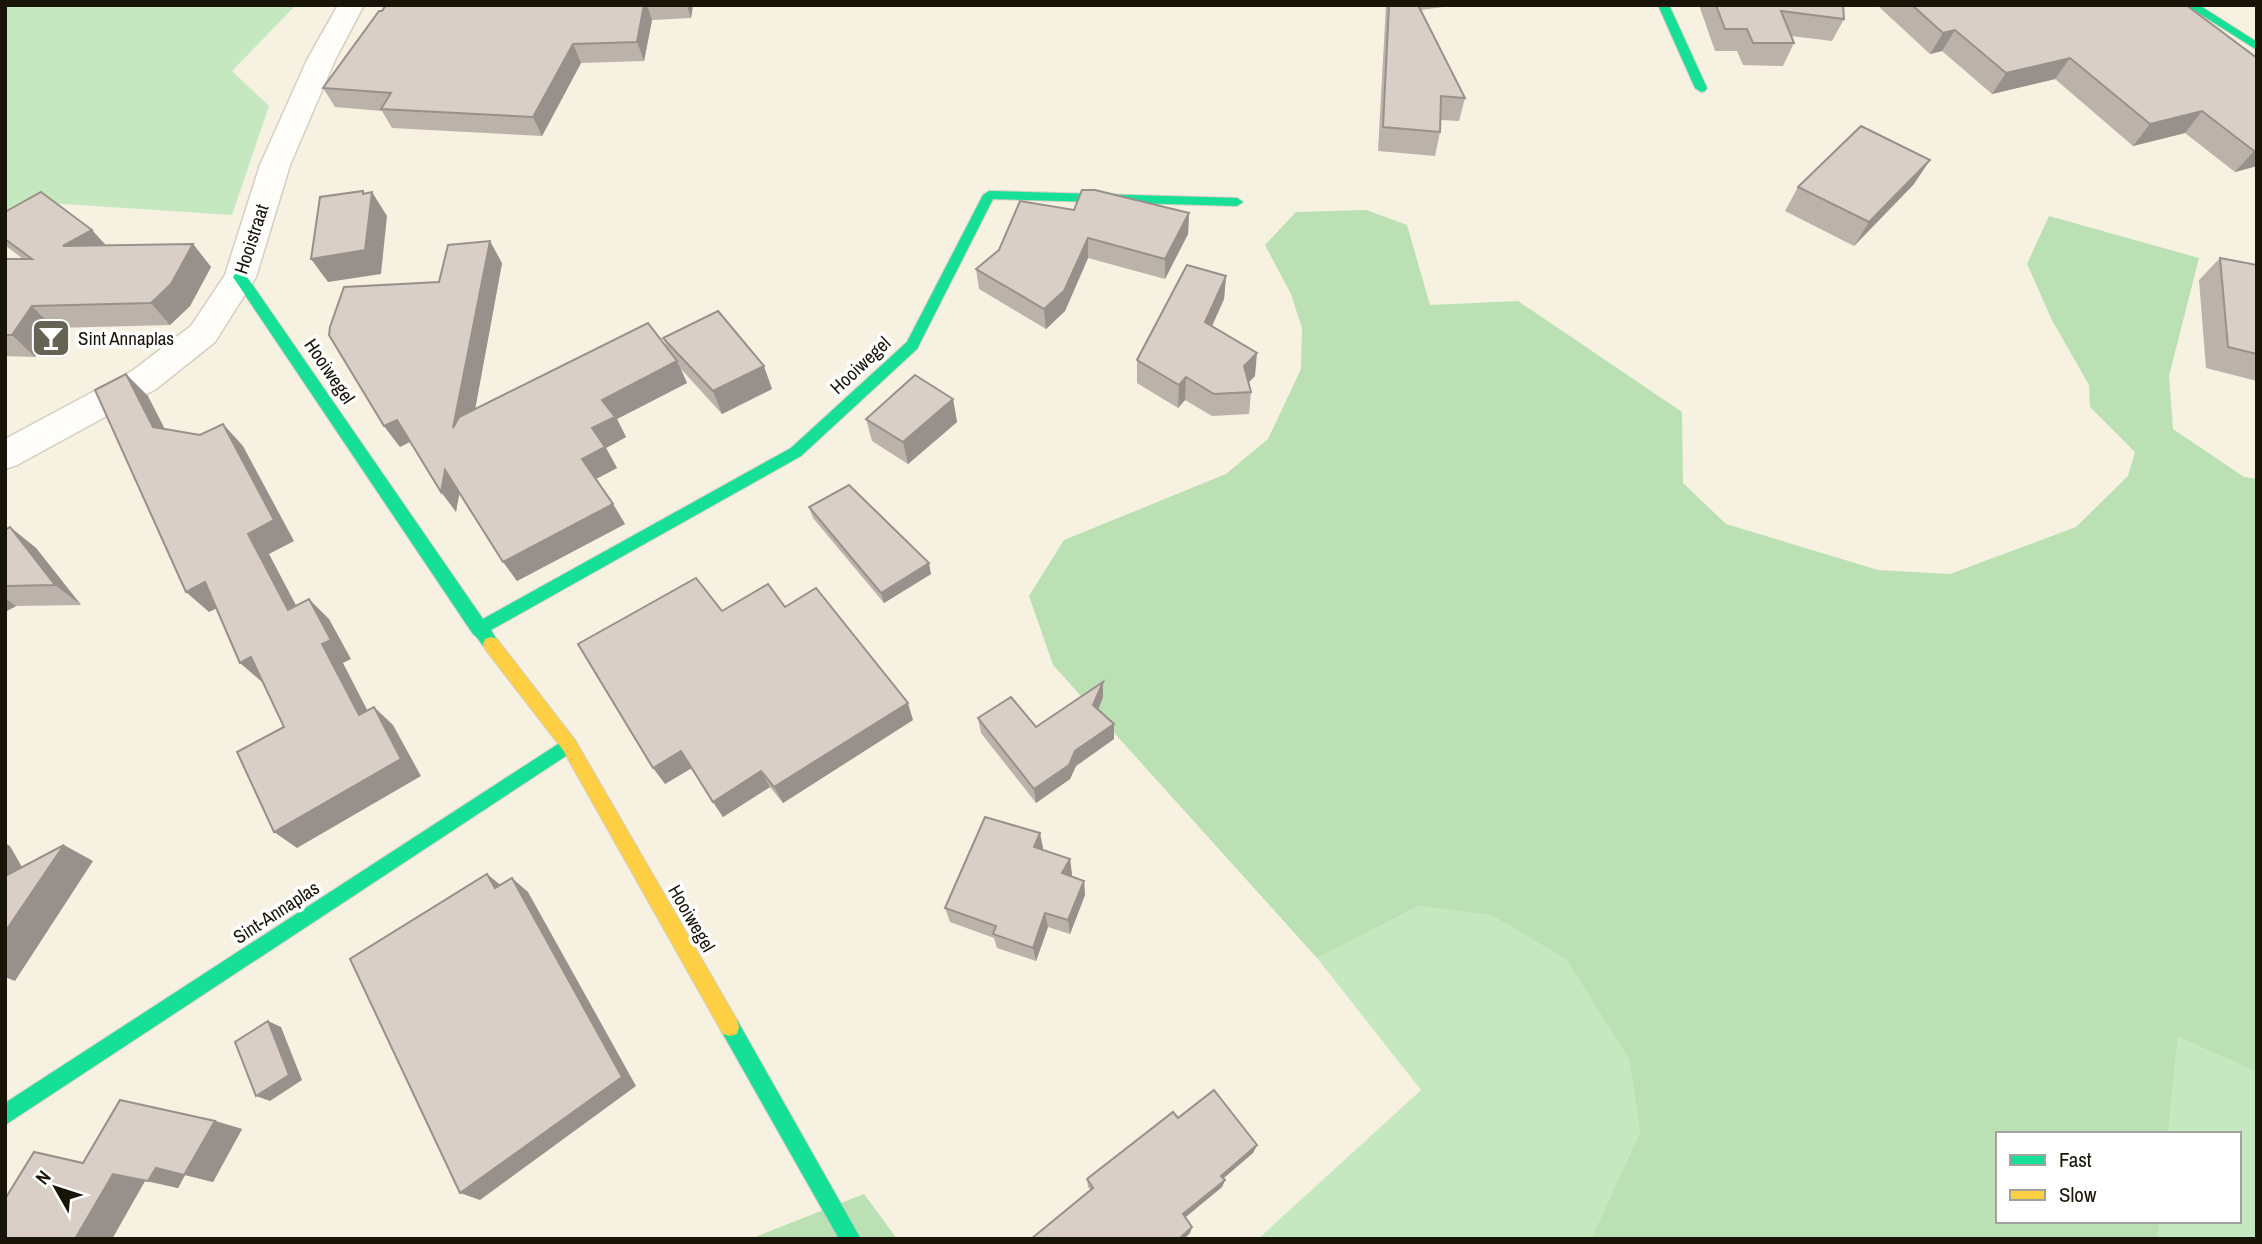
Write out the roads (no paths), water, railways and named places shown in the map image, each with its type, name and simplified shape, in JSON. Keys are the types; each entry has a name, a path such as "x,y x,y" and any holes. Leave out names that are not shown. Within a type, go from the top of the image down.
{"street":[{"name":"Hooistraat","path":"5,455 144,380 203,334 240,276 275,165 321,60 351,5"},
{"path":"1663,5 1701,88"},
{"path":"2191,5 2257,47"},
{"name":"Hooiwegel","path":"479,629 796,452 912,345 989,195 1237,202"},
{"name":"Hooiwegel","path":"240,276 479,629 569,745 851,1239"},
{"name":"Sint-Annaplas","path":"5,1115 569,745"}],"place":[{"name":"Sint Annaplas","path":"51,338"}]}
